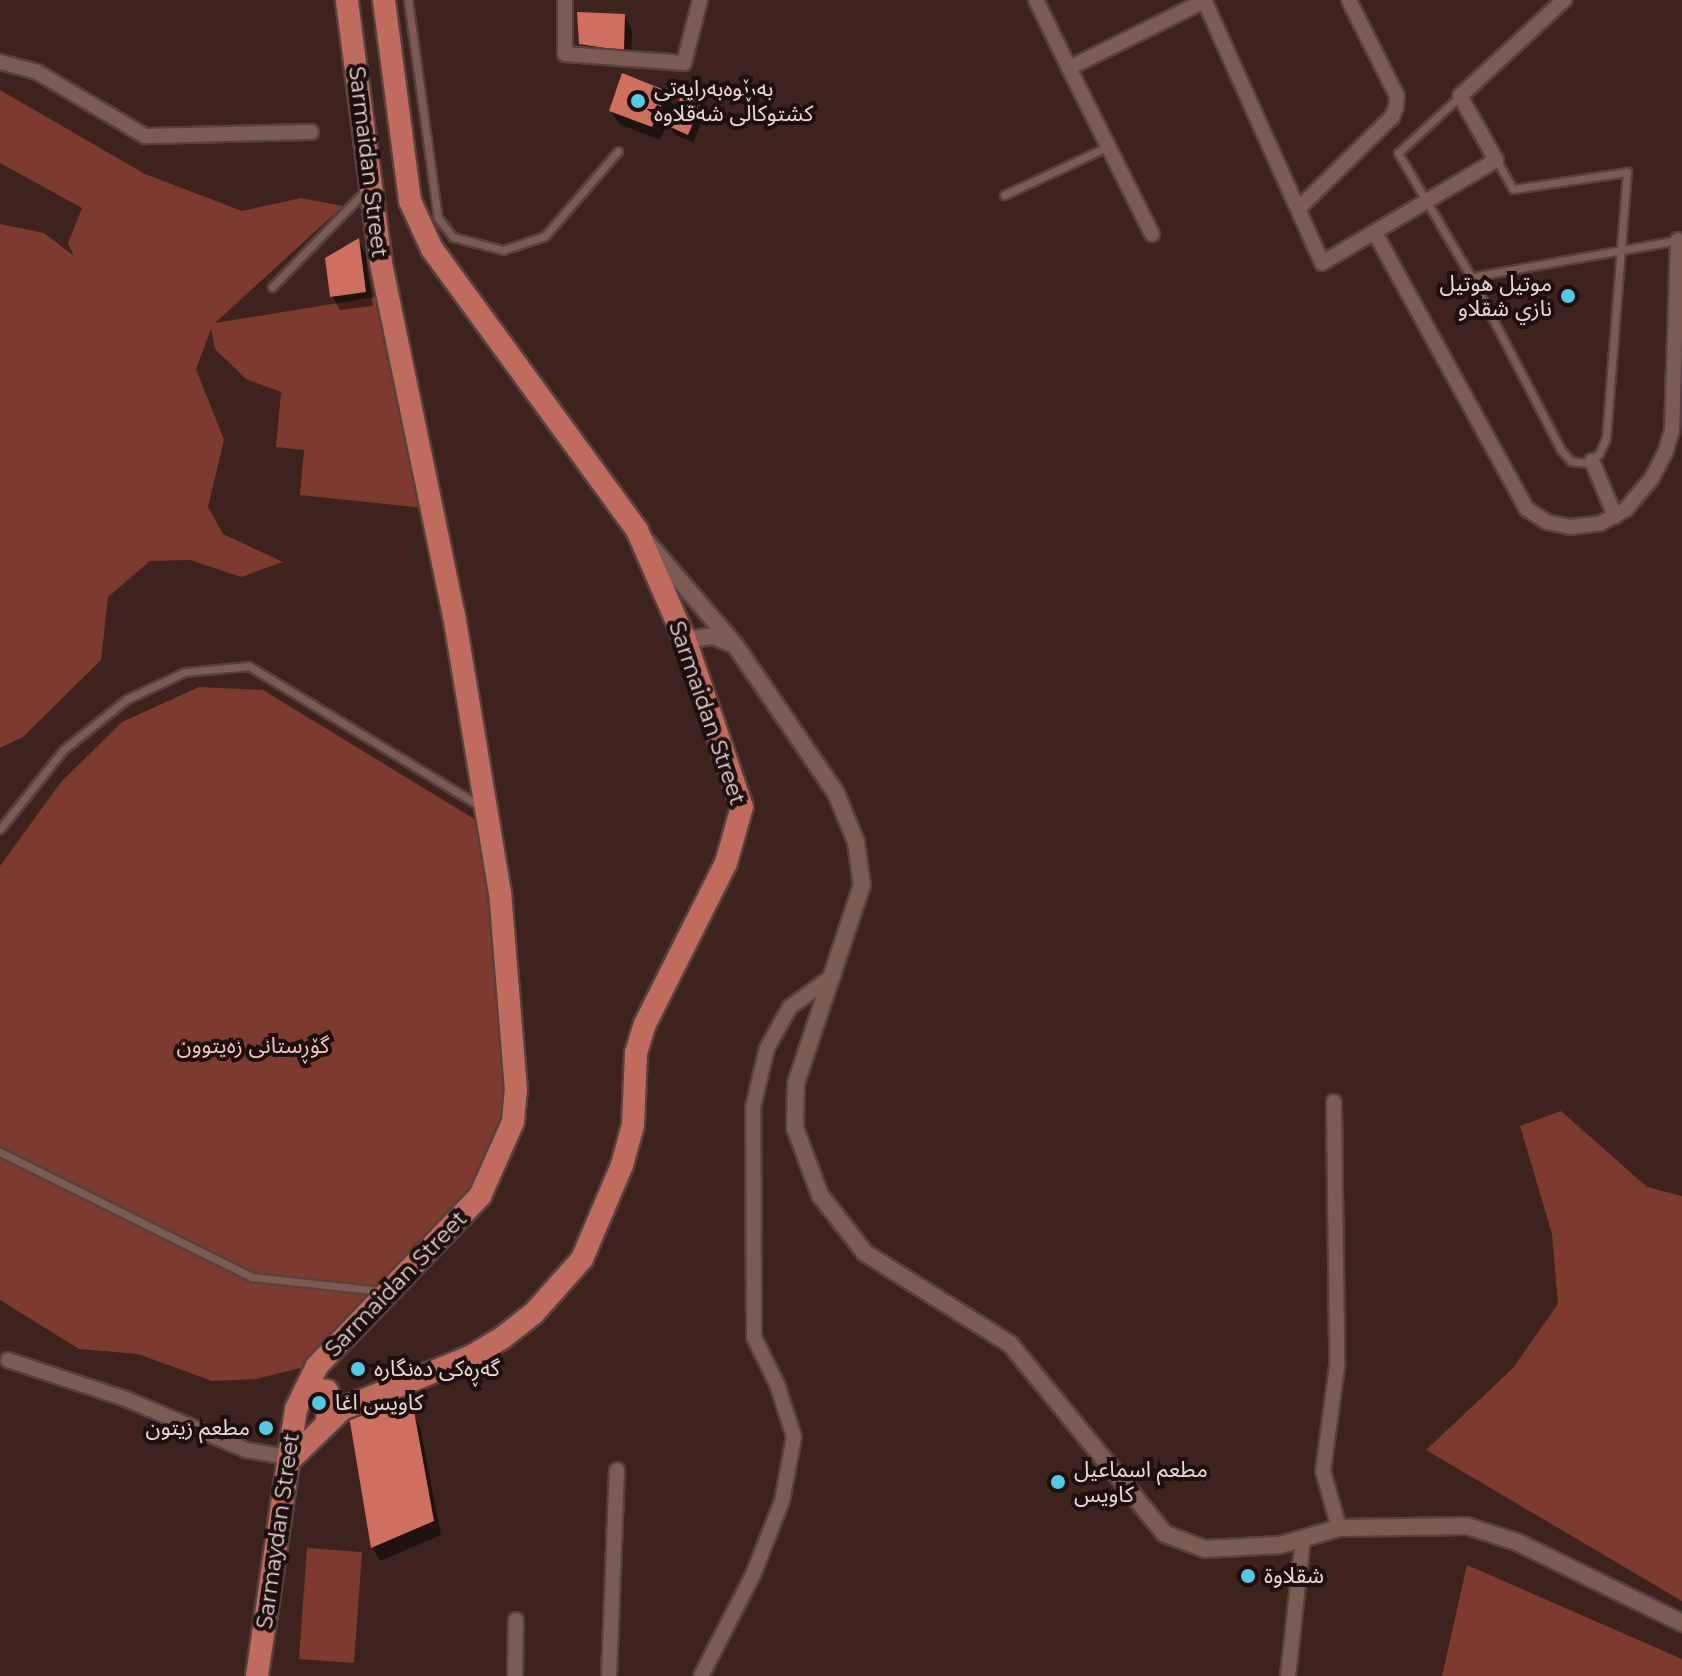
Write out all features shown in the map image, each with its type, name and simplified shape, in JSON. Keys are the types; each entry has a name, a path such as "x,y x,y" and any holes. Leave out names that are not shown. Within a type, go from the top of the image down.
{"main road":[{"name":"Sarmaidan Street","path":"306,1389 317,1366 480,1196 513,1122 516,1090 500,893 454,616 381,263 347,0"},
{"name":"Sarmaidan Street","path":"292,1458 328,1418 502,1338 533,1314 582,1259 603,1217 633,1125 636,1053 645,1024 726,863 742,807 685,640 637,530 432,249 410,201 384,0"},
{"path":"296,1409 305,1420 328,1418 331,1400 327,1391 306,1389"},
{"name":"Sarmaydan Street","path":"257,1676 292,1458 296,1409 306,1389"}],"street":[{"path":"565,0 565,54 684,63 700,0"},
{"path":"1036,0 1152,234"},
{"path":"1069,68 1204,0 1322,263 1496,160 1460,96 1564,0"},
{"path":"1299,208 1392,117 1396,107 1397,96 1349,0"},
{"path":"0,62 37,72 145,136 311,132"},
{"path":"1375,233 1527,509 1547,522 1570,527 1615,516 1652,478 1672,430 1678,240"},
{"path":"1592,461 1615,516"},
{"path":"637,530 735,645 836,793 856,842 862,885 834,975 813,1022 796,1083 795,1128 820,1195 865,1253 1010,1344 1165,1534 1205,1549 1303,1539 1339,1528 1467,1526 1517,1542 1682,1623"},
{"path":"685,640 713,636 735,645"},
{"path":"701,1676 753,1575 782,1501 794,1437 777,1384 754,1337 753,1107 767,1048 790,1007 834,975"},
{"path":"1334,1102 1337,1366 1323,1471 1339,1528"},
{"path":"8,1360 126,1399 246,1450 292,1458"},
{"path":"609,1676 617,1470"},
{"path":"1288,1676 1303,1539"},
{"path":"515,1676 516,1620"}],"lane":[{"path":"408,0 438,218 453,237 503,250 545,236 618,151"},
{"path":"1460,96 1398,153 1471,277 1561,450 1571,461 1592,461 1606,438 1627,172 1513,189 1496,160"},
{"path":"1004,195 1111,146"},
{"path":"272,287 371,185"},
{"path":"1471,277 1678,240"},
{"path":"0,829 63,750 127,699 185,672 249,666 484,808"},
{"path":"0,1152 252,1277 333,1290 390,1291"}],"green space":[{"path":"0,90 145,174 242,211 301,198 343,206 215,323 387,295 423,508 300,495 304,450 276,447 281,392 246,379 215,349 211,329 196,369 224,440 208,507 223,534 283,562 241,577 190,560 150,561 108,597 101,660 23,737 0,748 0,224 44,233 74,256 68,243 82,208 0,163"},
{"name":"گۆڕستانی زەیتوون","path":"199,687 263,690 476,820 503,969 510,1122 479,1185 378,1282 313,1365 256,1379 212,1381 138,1354 79,1349 0,1300 0,866 61,782 122,722"},
{"path":"1561,1111 1647,1187 1682,1196 1682,1601 1426,1450 1513,1368 1558,1304 1552,1234 1520,1126"},
{"path":"307,1548 362,1552 354,1663 299,1659"},
{"path":"1467,1565 1682,1659 1682,1676 1442,1676"}],"building":[{"path":"577,12 625,14 624,51 579,44"},
{"name":"بەڕێوەبەرایەتی کشتوکاڵی شەقلاوە","path":"622,73 667,91 652,127 609,111"},
{"path":"683,91 703,99 688,135 668,126"},
{"path":"359,238 366,292 330,297 325,258"},
{"path":"414,1411 434,1521 371,1548 349,1416"}],"place":[{"name":"بەڕێوەبەرایەتی کشتوکاڵی شەقلاوە","path":"638,101"},
{"name":"موتيل هوتيل نازي شقلاو","path":"1568,296"},
{"name":"گەڕەکی دەنگارە","path":"358,1369"},
{"name":"كاويس اغا","path":"319,1403"},
{"name":"مطعم زيتون","path":"266,1428"},
{"name":"مطعم اسماعیل کاویس","path":"1058,1482"},
{"name":"شقلاوة","path":"1248,1576"}]}
